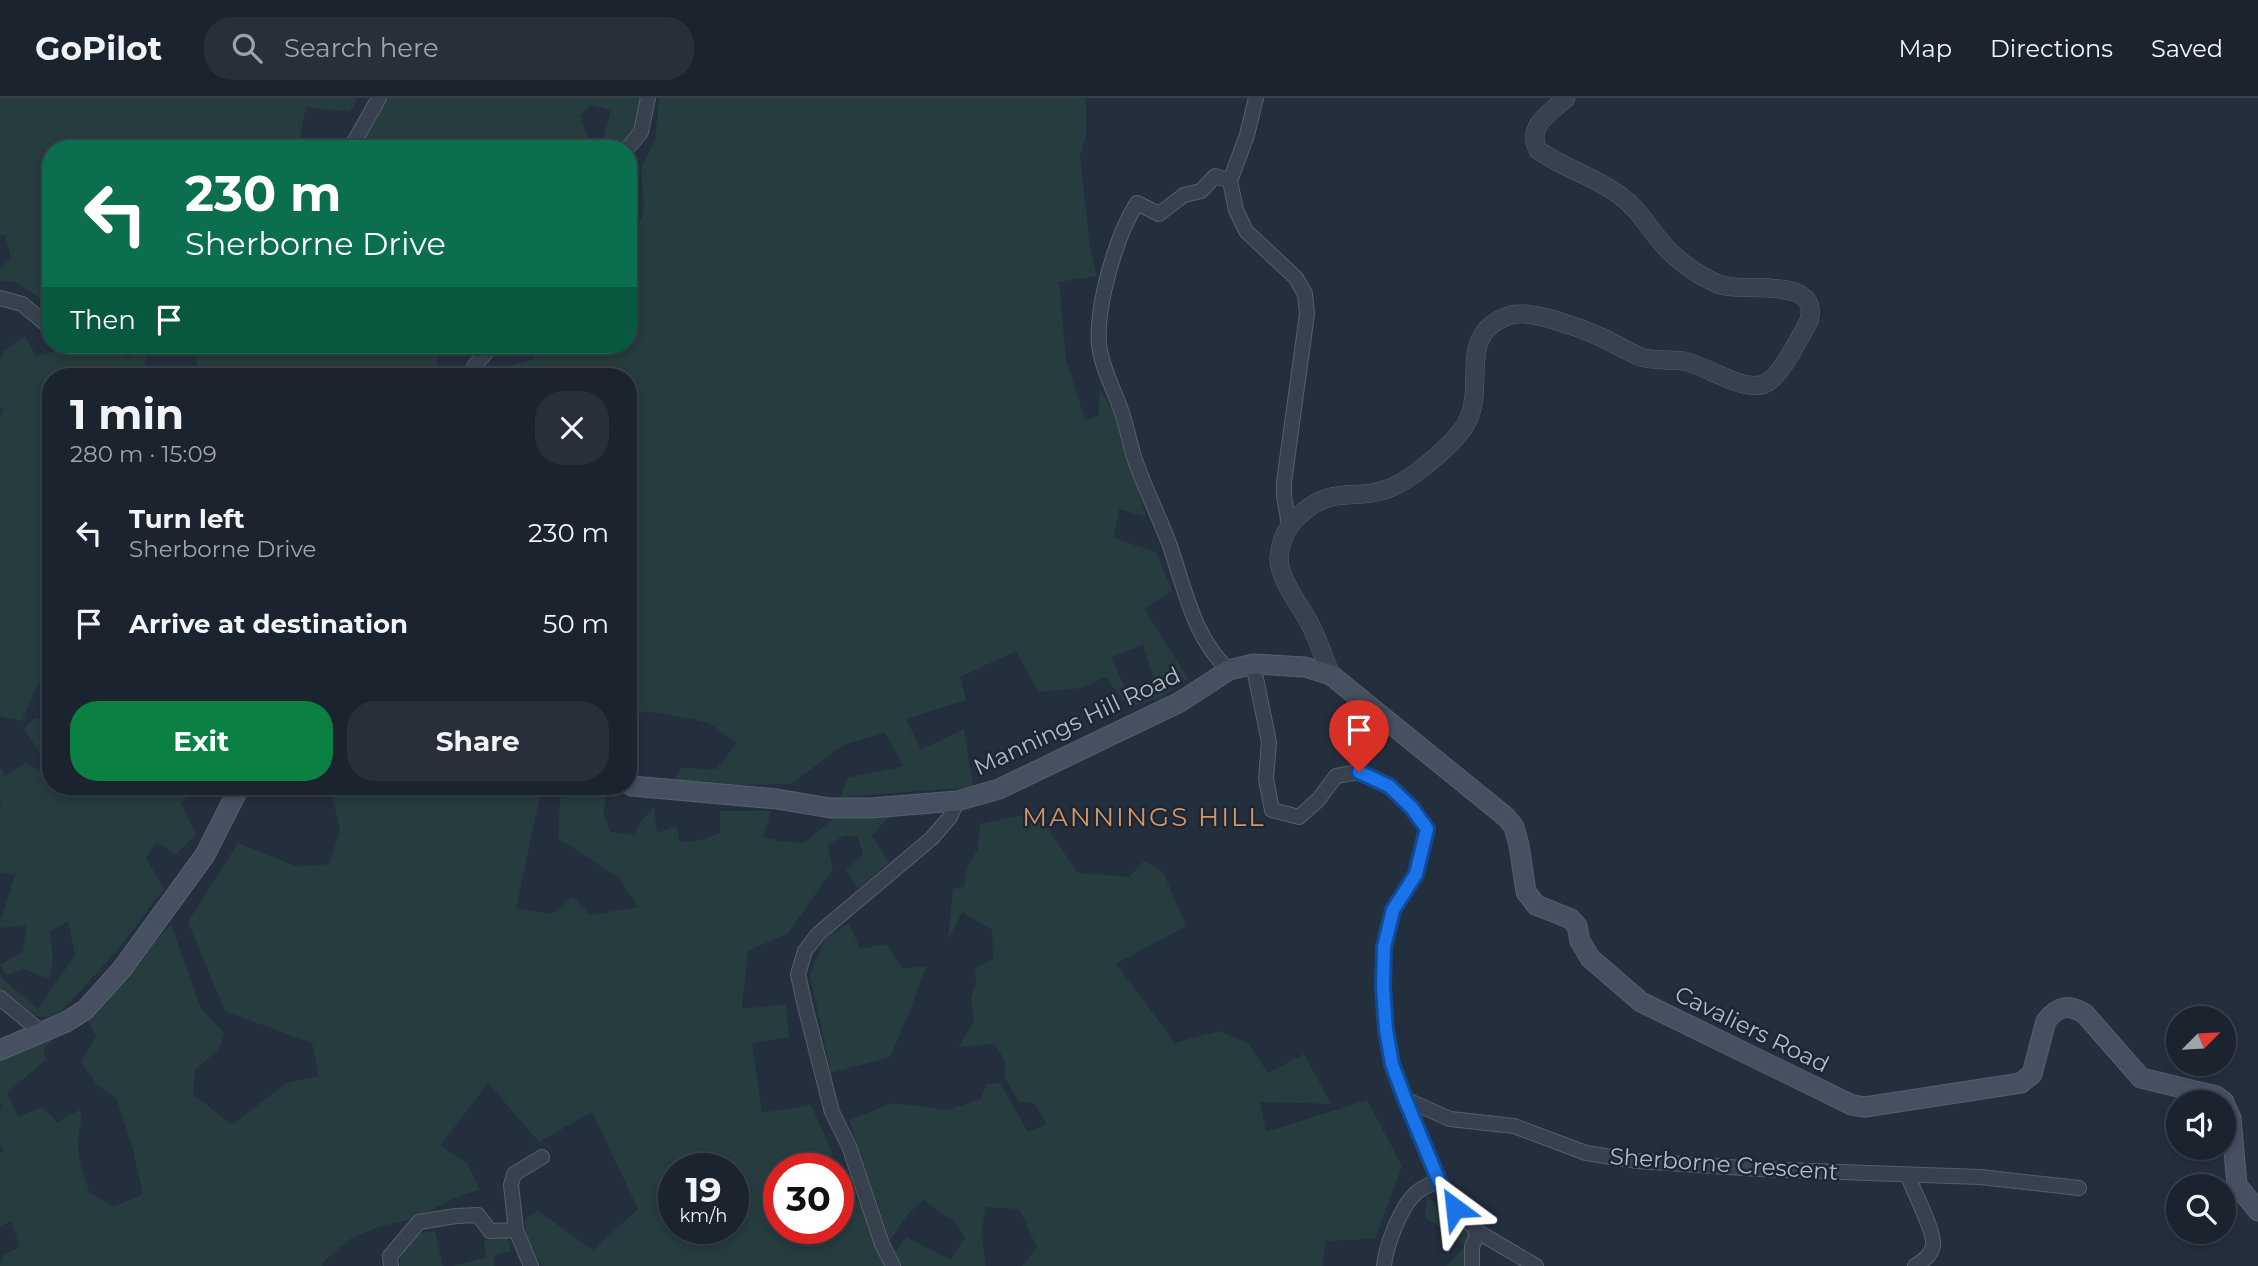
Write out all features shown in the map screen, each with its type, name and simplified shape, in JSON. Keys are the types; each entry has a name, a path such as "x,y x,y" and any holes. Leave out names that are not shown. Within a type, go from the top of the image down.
{"main road":[{"name":"Mannings Hill Road","path":"637,786 777,799 831,808 871,808 957,801 999,789 1180,702 1229,670 1252,664 1306,667 1331,676"},
{"name":"Cavaliers Road","path":"1331,676 1506,817 1514,827 1520,845 1526,892 1536,905 1571,919 1577,926 1580,941 1590,958 1640,1002 1852,1105 1865,1107 2021,1083 2032,1074 2046,1021 2052,1014 2067,1007 2074,1007 2085,1014 2141,1078 2191,1090"},
{"path":"0,1050 66,1022 85,1010 122,969 205,855 235,795"},
{"name":"Cavaliers Road","path":"2235,1160 2237,1185 2258,1211"}],"street":[{"path":"354,140 379,98"},
{"path":"634,140 641,132 648,98"},
{"path":"1256,98 1247,135 1230,181 1236,210 1246,232 1296,278 1305,295 1307,314 1284,482 1289,525"},
{"path":"1331,676 1312,628 1284,577 1279,559 1289,525 1312,503 1338,494 1373,493 1392,488 1432,460 1450,443 1467,423 1473,400 1476,353 1480,337 1490,325 1513,314 1534,315 1600,337 1642,357 1704,366 1743,385 1757,386 1767,383 1777,373 1809,321 1812,311 1809,303 1803,295 1792,290 1739,288 1724,286 1707,279 1671,253 1638,211 1624,198 1538,150 1534,141 1535,130 1566,98"},
{"path":"1229,670 1216,658 1188,606 1171,549 1109,382 1100,347 1099,320 1117,242 1137,203 1159,214 1184,195 1201,191 1215,176 1230,181"},
{"path":"0,298 22,304 42,321"},
{"path":"474,368 485,354"},
{"path":"1252,664 1269,743 1266,779 1272,810 1299,817 1318,800 1336,776 1359,772 1389,786 1412,808 1427,829 1416,874 1393,910 1384,947 1383,987 1392,1064 1439,1181 1455,1208 1478,1232 1536,1266"},
{"path":"893,1266 882,1244 849,1146 832,1112 798,974 805,951 818,934 932,838 950,817 957,801"},
{"path":"0,998 41,1031"},
{"name":"Sherborne Crescent","path":"1405,1099 1450,1119 1514,1126 1586,1153 1665,1163 1980,1177 2080,1188"},
{"path":"531,1266 516,1230 511,1185 514,1174 542,1157"},
{"path":"1908,1175 1934,1246 1927,1258 1916,1266"},
{"path":"1384,1266 1385,1256 1401,1214 1413,1195 1425,1186 1439,1181"},
{"path":"391,1266 390,1256 419,1222 478,1215 490,1231 516,1230"},
{"path":"1472,1266 1472,1247 1478,1232"}],"green space":[{"path":"0,98 358,98 350,112 306,107 300,140 42,140 42,299 15,282 0,281 0,267 11,258 5,235 0,235"},
{"path":"387,98 641,98 637,123 625,140 603,140 611,110 590,105 580,116 589,140 362,140"},
{"path":"659,98 1086,98 1086,135 1080,156 1090,247 1097,276 1059,282 1066,359 1085,420 1098,416 1100,390 1114,413 1146,517 1119,509 1113,538 1156,552 1172,591 1144,609 1188,678 1161,697 1129,708 1130,693 1155,682 1143,645 1111,657 1125,688 1124,702 1106,677 1082,688 1038,692 1016,651 960,677 966,700 906,719 921,750 964,729 973,787 841,797 847,778 904,766 885,733 843,745 791,784 669,786 682,768 716,769 737,743 709,723 645,711 637,715 637,368 504,368 534,359 535,354 637,354 637,227 644,212 641,168 655,140"},
{"path":"25,336 36,357 45,354 120,354 129,359 131,354 147,354 144,366 148,368 42,368 42,683 38,683 22,721 0,716 0,419 4,409 0,406 0,359 4,351"},
{"path":"194,354 441,354 436,362 440,368 198,368"},
{"path":"35,718 42,719 42,756 24,729"},
{"path":"25,763 42,771 42,795 189,795 181,803 196,834 176,854 156,842 146,858 164,889 115,953 54,1019 25,1014 0,989 0,977 38,1009 75,955 68,921 49,932 53,957 49,979 23,969 6,975 0,965 23,951 27,925 0,928 15,875 0,872 0,768 6,776"},
{"path":"332,795 540,795 516,908 552,914 572,897 591,915 638,907 619,878 558,838 560,795 607,795 603,811 610,832 634,835 641,821 654,807 657,833 676,826 680,842 706,839 720,833 720,811 771,811 763,838 803,844 838,815 891,814 872,836 889,862 858,889 846,870 863,855 858,836 844,836 827,845 833,869 788,933 748,951 742,1009 786,1004 789,1037 752,1043 762,1113 811,1105 833,1153 763,1153 763,1244 854,1244 854,1201 862,1204 885,1266 543,1266 528,1248 525,1220 538,1211 593,1250 638,1209 592,1112 539,1142 488,1083 440,1146 467,1163 480,1190 461,1195 413,1219 378,1227 350,1239 321,1264 323,1266 0,1266 3,1255 20,1247 11,1222 0,1226 0,1153 3,1151 0,1143 0,1056 48,1037 51,1042 44,1050 45,1060 7,1093 18,1117 42,1107 57,1122 80,1110 79,1156 90,1193 114,1207 143,1194 132,1146 116,1097 97,1085 81,1062 96,1036 88,1021 171,924 201,1009 224,1033 219,1049 195,1070 193,1094 232,1125 286,1083 319,1076 312,1043 225,1011 188,922 238,843 298,867 329,864 340,830"},
{"path":"1041,811 1052,835 1078,873 1129,877 1144,861 1163,872 1186,926 1116,964 1175,1043 1218,1031 1248,1043 1268,1073 1304,1054 1331,1104 1260,1102 1266,1132 1367,1100 1402,1166 1375,1239 1325,1241 1323,1266 1022,1266 1037,1247 1019,1209 986,1207 981,1231 986,1266 901,1266 895,1253 906,1237 951,1260 965,1237 954,1222 924,1200 908,1214 890,1241 849,1120 892,1103 948,1110 981,1099 986,1084 1000,1083 1028,1132 1047,1124 1034,1103 1018,1101 1004,1076 1005,1060 994,1044 958,1047 974,1022 971,999 976,982 975,968 993,959 992,930 962,912 948,940 953,889 964,887 967,867 978,849 980,824"},
{"path":"849,923 860,949 886,944 903,969 926,966 890,1057 831,1073 810,975 825,938"},
{"path":"1427,1198 1452,1211 1472,1233 1469,1266 1447,1266 1465,1246 1425,1217"},
{"path":"435,1231 443,1266 400,1266 400,1256 420,1233"},
{"path":"507,1235 511,1251 493,1256 494,1266 452,1266 486,1258 484,1240"}],"district":[{"name":"MANNINGS HILL","path":"1144,817"}],"route":[{"path":"1359,772 1389,786 1412,808 1427,829 1416,874 1393,910 1384,947 1386,1030 1392,1064 1405,1099 1439,1181 1455,1208"}]}
